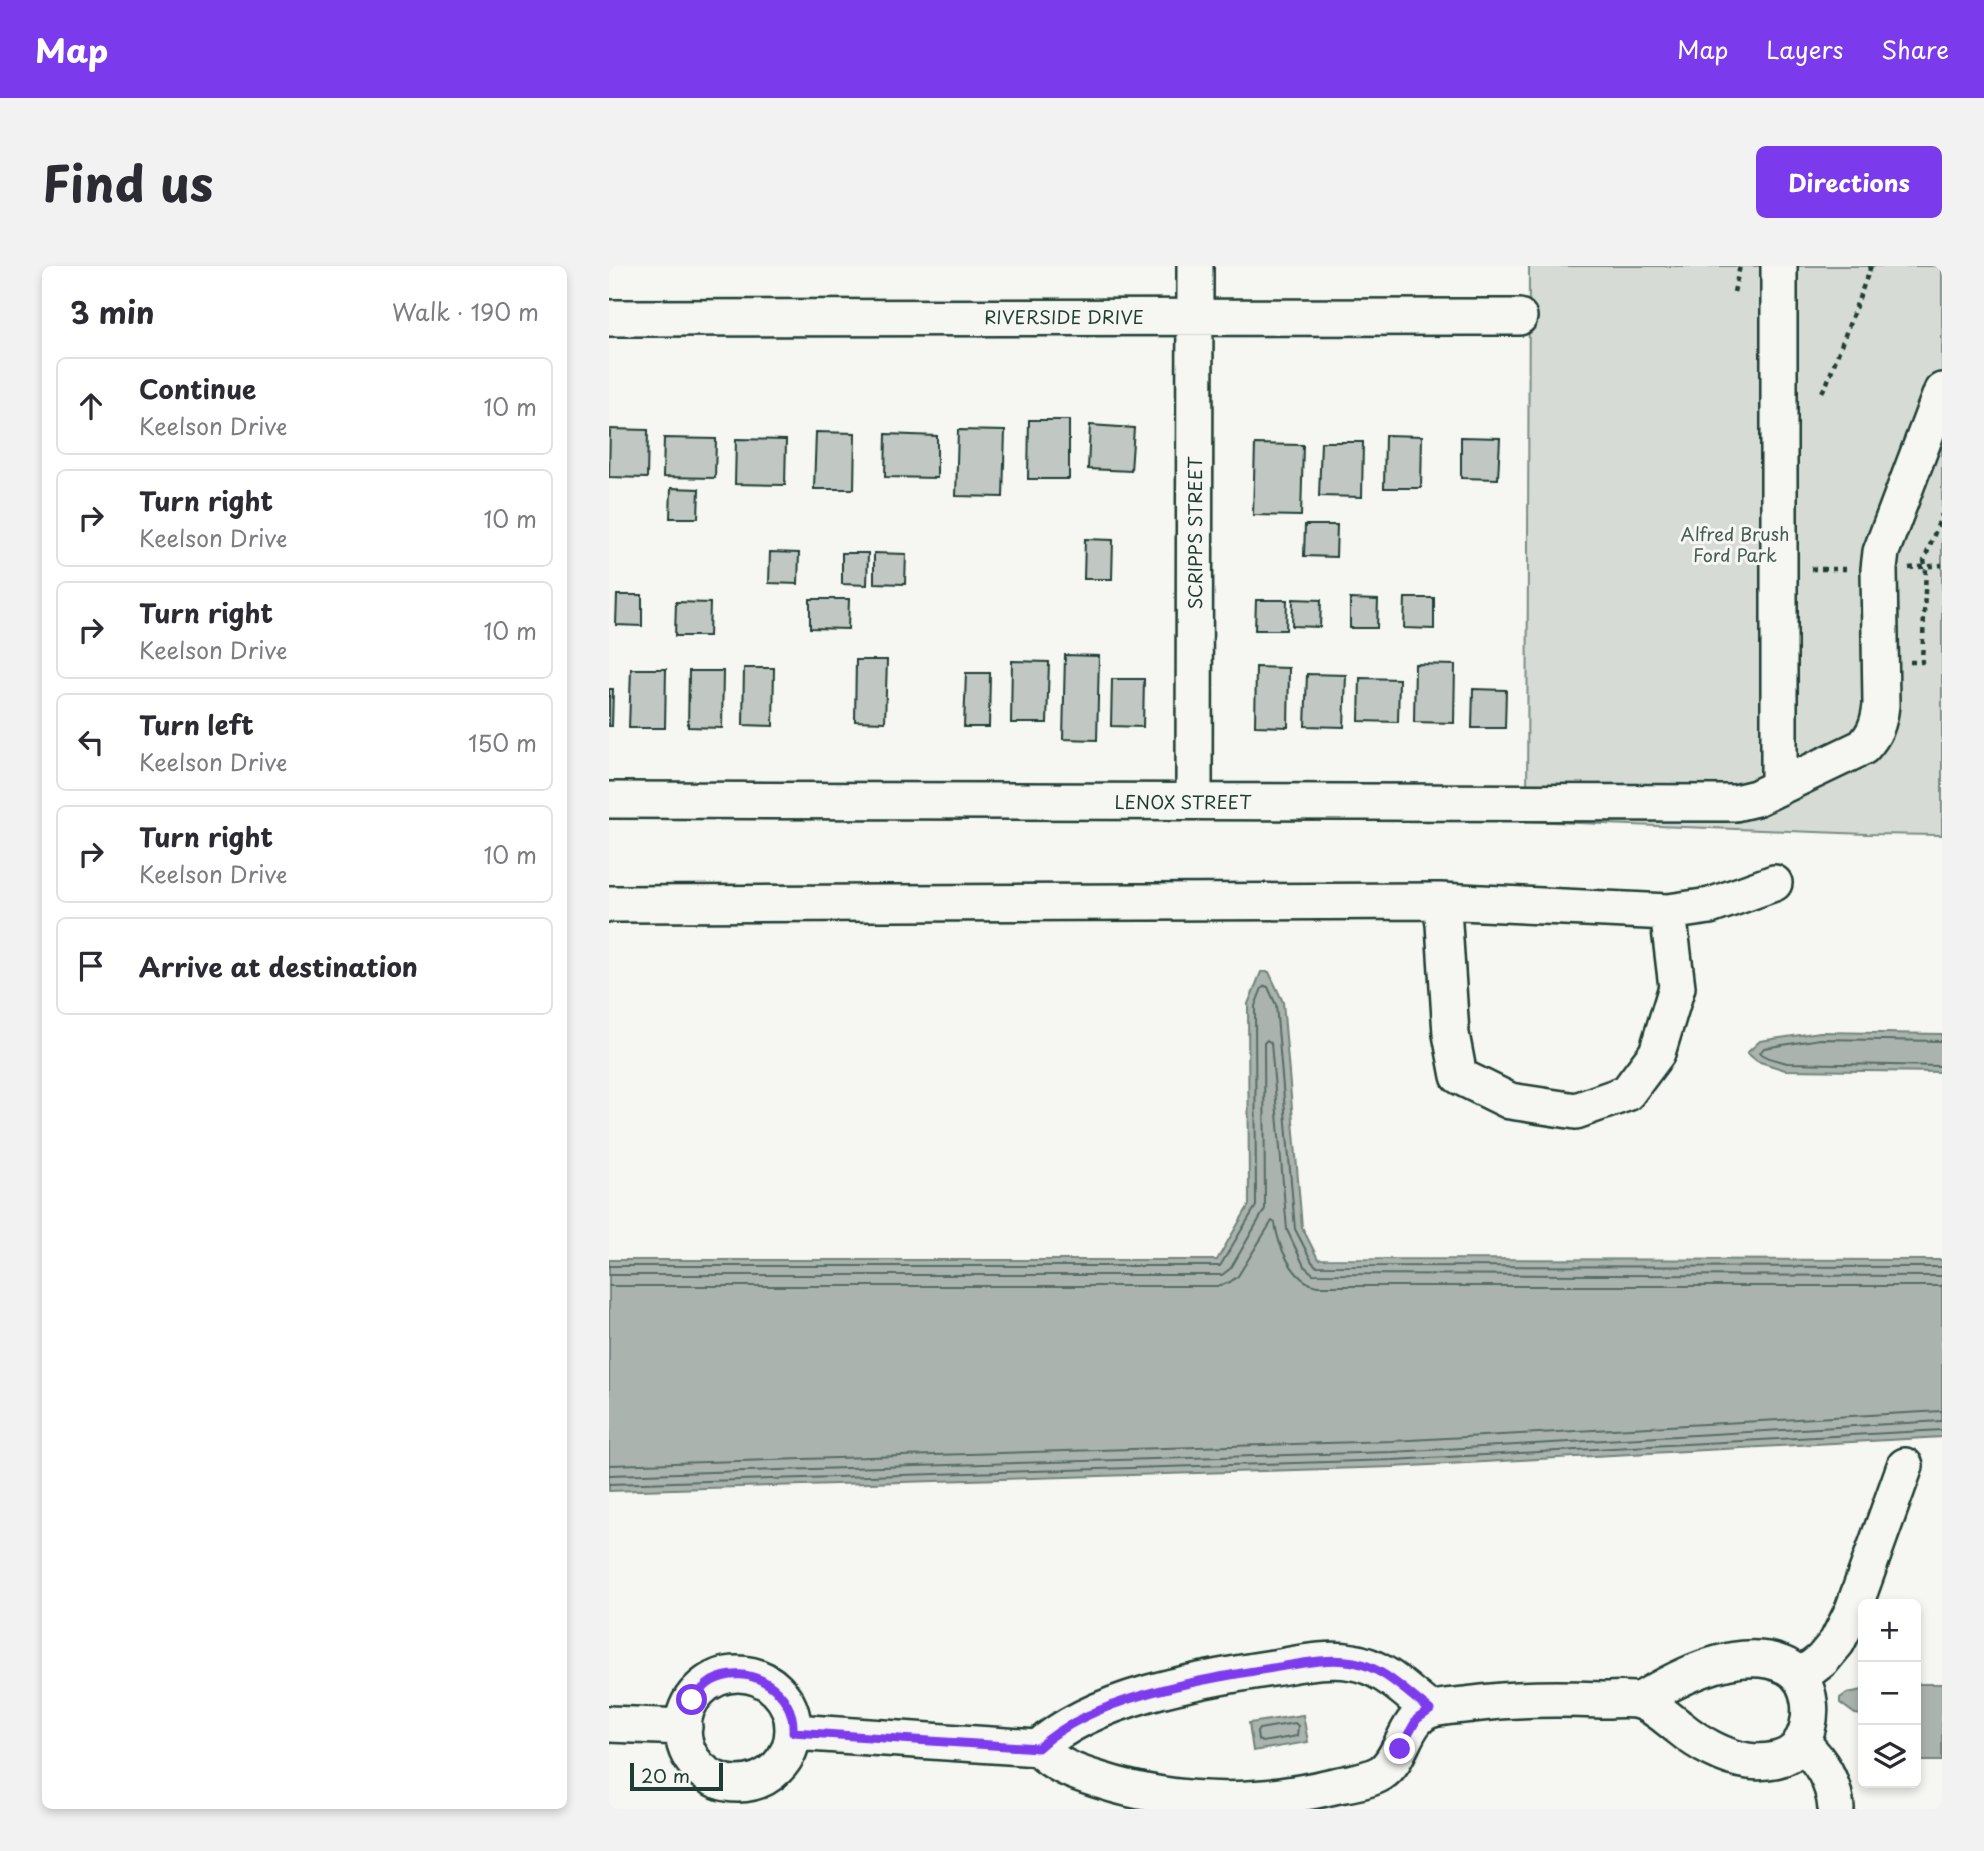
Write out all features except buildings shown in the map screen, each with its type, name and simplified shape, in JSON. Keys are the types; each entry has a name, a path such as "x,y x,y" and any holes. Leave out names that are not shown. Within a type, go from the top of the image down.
{"street":[{"name":"SCRIPPS STREET","path":"1194,800 1195,266"},
{"path":"1767,792 1779,266"},
{"name":"RIVERSIDE DRIVE","path":"609,318 1519,317"},
{"name":"LENOX STREET","path":"609,800 1735,803 1767,792 1863,747 1873,736 1881,705 1881,552 1942,391"},
{"path":"609,904 1440,901 1668,912 1710,906 1775,883"},
{"path":"1440,901 1451,1034 1459,1076 1510,1101 1576,1111 1627,1093 1657,1052 1677,988 1668,912"},
{"path":"1800,1677 1822,1660 1837,1642 1853,1610 1905,1466"},
{"path":"793,1732 1038,1748 1063,1767 1132,1791 1212,1800 1268,1799 1310,1792 1381,1773 1393,1761 1417,1719 1430,1710 1507,1699 1639,1701 1665,1716 1695,1740 1745,1761 1762,1762 1785,1757 1797,1748 1808,1718 1809,1703 1807,1686 1800,1677 1787,1667 1757,1658 1716,1665 1667,1684 1639,1701"},
{"path":"1038,1748 1068,1725 1133,1698 1224,1675 1295,1664 1354,1662 1385,1674 1430,1710"},
{"path":"741,1675 754,1677 777,1690 790,1712 793,1732 788,1751 772,1772 762,1779 736,1784 709,1776 698,1766 689,1755 684,1727 692,1700 702,1689 720,1678 741,1675"},
{"path":"609,1724 684,1727"},
{"path":"1801,1742 1817,1756 1824,1767 1836,1809"}],"path":[{"path":"1734,292 1740,266"},
{"path":"1822,392 1871,266"},
{"path":"1900,663 1922,662 1924,561 1942,514"}],"green space":[{"name":"Alfred Brush Ford Park","path":"1529,266 1942,266 1942,835 1527,821"}],"water":[{"path":"1261,972 1269,972 1283,1002 1302,1227 1318,1259 1942,1260 1942,1437 1393,1467 609,1491 609,1260 1217,1260 1249,1205 1248,1004"},
{"path":"1820,1032 1942,1034 1942,1072 1785,1070 1757,1061 1747,1053 1760,1041"},
{"path":"1921,1684 1942,1684 1942,1761 1921,1761"},
{"path":"1858,1691 1858,1714 1840,1703 1840,1698"},
{"path":"1303,1715 1308,1742 1253,1751 1249,1723"}],"route":[{"path":"692,1700 713,1681 741,1675 754,1677 777,1690 790,1712 793,1732 1038,1748 1068,1725 1133,1698 1224,1675 1295,1664 1354,1662 1385,1674 1430,1710 1417,1719 1400,1749"}]}
